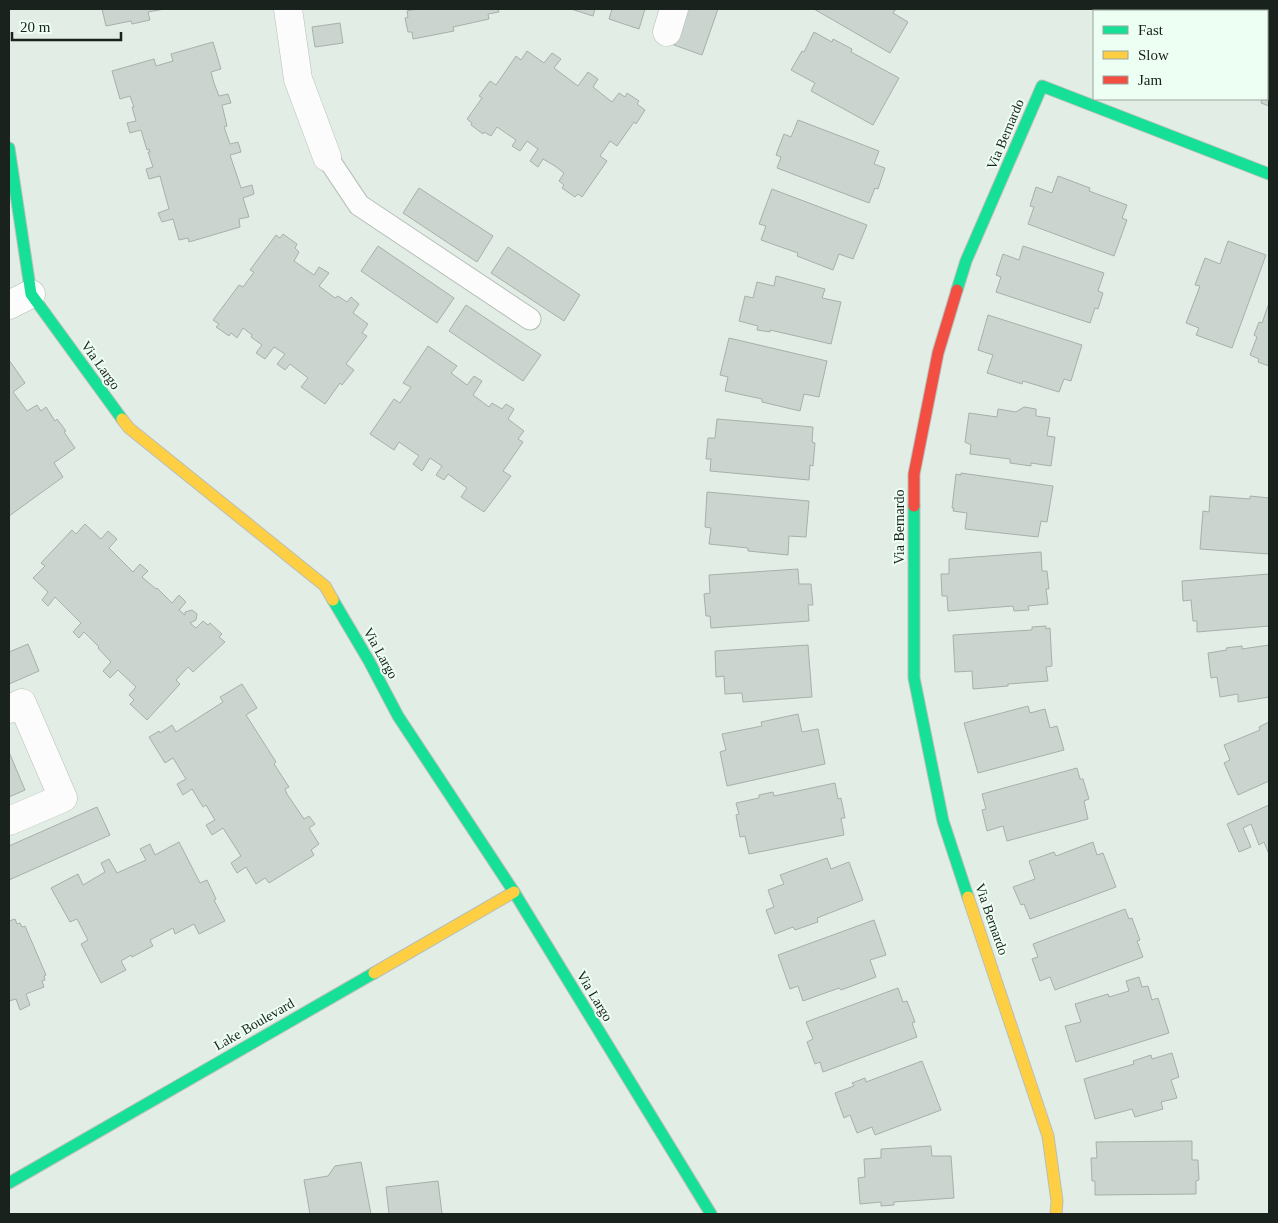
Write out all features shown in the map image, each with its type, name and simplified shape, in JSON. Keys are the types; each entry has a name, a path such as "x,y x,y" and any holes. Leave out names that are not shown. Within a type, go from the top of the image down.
{"street":[{"path":"288,9 298,79 327,157"},
{"name":"Via Bernardo","path":"1056,1214 1057,1201 1048,1136 943,821 914,678 914,474 938,353 966,261 1042,86 1269,174"},
{"name":"Via Largo","path":"9,148 20,300 129,428 325,586 369,661 398,716 514,892 711,1214"},
{"path":"9,708 22,703 63,798 9,821"},
{"name":"Lake Boulevard","path":"9,1183 514,892"}],"lane":[{"path":"327,157 359,205 530,320"}],"building":[{"path":"102,9 165,9 148,12 150,20 132,24 131,21 106,26"},
{"path":"416,9 498,9 499,12 488,14 489,19 453,27 454,31 413,39 412,32 408,32 405,18 408,17 407,11"},
{"path":"571,9 595,9 593,16"},
{"path":"612,9 645,9 639,29 609,19"},
{"path":"686,9 718,9 702,55 674,45"},
{"path":"814,9 896,9 893,13 908,22 890,53"},
{"path":"1133,9 1191,9 1190,10"},
{"path":"1269,9 1269,11 1268,14 1268,10 1222,10"},
{"path":"340,23 343,43 315,47 312,27"},
{"path":"814,32 832,42 833,39 852,49 851,52 899,78 873,125 811,91 815,83 791,70 802,51 804,52"},
{"path":"213,42 221,69 211,72 214,83 219,96 228,94 231,103 222,105 227,126 224,127 230,144 238,142 241,152 230,155 241,188 252,185 254,194 243,198 249,217 239,219 240,227 189,242 188,238 179,240 173,219 162,222 158,213 169,209 160,176 149,179 146,169 153,167 148,152 150,152 149,149 147,150 141,130 130,133 127,123 136,121 132,107 134,107 130,96 120,99 112,71 154,59 156,66 173,61 171,54"},
{"path":"527,51 544,63 552,53 561,59 554,68 578,86 588,72 598,79 593,87 612,102 619,93 625,97 627,93 639,101 637,104 645,110 617,146 610,141 600,156 607,161 582,197 578,194 575,197 562,188 564,185 559,181 564,173 555,166 543,159 538,167 530,161 538,149 527,141 520,151 512,146 516,140 497,127 491,136 484,132 483,134 471,125 472,123 467,119 482,98 479,96 490,81 496,85 516,56 521,60"},
{"path":"1269,80 1269,106 1261,103 1262,100 1268,100"},
{"path":"798,120 879,151 874,164 885,168 878,189 875,188 869,203 777,168 781,157 776,155 784,134 791,137"},
{"path":"1058,176 1090,188 1089,191 1127,205 1122,218 1127,220 1114,256 1028,224 1034,207 1030,206 1036,187 1052,193"},
{"path":"419,188 493,236 477,262 403,213"},
{"path":"772,189 867,225 853,259 839,254 833,270 797,256 798,253 761,240 766,226 759,224"},
{"path":"283,234 297,244 295,248 299,252 294,261 314,275 319,267 329,273 319,286 335,298 338,296 347,302 351,297 359,304 353,313 368,324 362,333 367,336 346,364 354,370 342,385 340,383 325,404 301,387 308,378 290,364 285,370 277,364 285,354 274,347 265,359 256,353 262,345 243,328 237,338 231,333 229,336 216,327 219,324 213,320 239,285 243,287 254,272 250,270 276,235 280,238"},
{"path":"1228,241 1266,255 1232,348 1196,335 1199,328 1186,323 1200,286 1195,285 1205,258 1220,264"},
{"path":"378,246 454,298 437,323 361,271"},
{"path":"1023,246 1104,273 1098,291 1103,293 1098,309 1095,308 1090,323 996,292 1001,277 996,275 1003,254 1019,260"},
{"path":"508,247 580,295 564,321 491,273"},
{"path":"776,276 825,289 822,298 841,302 831,344 770,330 770,332 757,330 758,326 739,321 745,296 753,298 757,282 774,286"},
{"path":"1269,303 1269,366 1258,362 1259,359 1250,355 1257,337 1254,335 1259,322 1262,323"},
{"path":"466,305 541,355 523,381 449,331"},
{"path":"988,315 1082,345 1071,381 1064,379 1059,392 1023,381 1022,384 987,373 993,355 978,350"},
{"path":"729,338 827,361 819,397 804,394 800,411 762,402 762,399 725,391 728,377 720,375"},
{"path":"428,346 457,366 451,373 467,385 474,376 482,381 473,395 489,407 492,403 502,409 506,404 514,409 508,419 524,431 518,439 523,442 503,471 511,476 484,512 461,497 467,488 448,474 444,480 436,475 442,466 430,458 422,471 413,464 419,456 399,442 394,450 370,434 394,399 400,403 411,387 403,383"},
{"path":"9,360 25,383 13,392 27,411 37,405 41,411 46,407 55,421 57,419 66,431 64,432 75,448 54,463 63,477 9,516"},
{"path":"1024,407 1036,409 1036,416 1050,418 1047,436 1055,437 1051,466 1031,463 1031,466 1010,463 1010,459 970,454 971,445 965,442 969,413 997,417 998,409 1016,412"},
{"path":"717,419 813,427 812,442 815,443 813,466 810,465 809,480 710,471 711,459 706,459 708,438 715,438"},
{"path":"961,473 1053,486 1047,522 1041,521 1038,537 965,529 967,513 953,511 954,508 952,508 956,474 961,475"},
{"path":"707,492 809,501 806,537 789,536 788,555 748,551 748,548 709,544 711,528 705,527"},
{"path":"1210,496 1250,499 1250,496 1269,498 1269,554 1200,549 1203,511 1209,512"},
{"path":"85,524 101,539 108,531 117,539 109,548 133,572 140,564 148,571 142,577 157,588 172,603 179,595 186,602 179,610 185,615 185,612 192,610 197,614 196,620 190,623 196,628 203,621 208,625 210,623 222,634 219,637 225,642 193,672 188,667 176,680 180,684 147,720 130,704 134,700 129,695 136,687 118,670 110,678 103,671 111,662 84,632 79,638 73,632 81,623 55,597 48,606 42,600 48,592 33,578 45,566 41,563 72,530 76,534"},
{"path":"1041,552 1042,571 1047,571 1049,589 1046,589 1048,604 1028,606 1029,610 1014,611 1013,606 948,611 947,596 942,596 941,574 949,574 949,559"},
{"path":"798,569 799,584 811,584 813,605 808,605 809,621 711,628 710,616 706,616 704,594 710,593 709,575"},
{"path":"1269,574 1269,626 1197,632 1197,621 1193,621 1191,600 1183,601 1182,581"},
{"path":"1046,626 1046,629 1050,628 1052,666 1046,667 1048,681 973,689 972,671 955,672 953,635 1032,630 1032,627"},
{"path":"28,644 39,671 9,684 9,652"},
{"path":"808,645 812,697 743,702 742,693 725,694 724,676 716,677 715,651"},
{"path":"1269,645 1269,697 1238,702 1238,694 1220,697 1217,677 1211,678 1208,653 1227,650 1226,648 1242,646 1242,649"},
{"path":"242,684 257,708 246,715 276,762 274,764 289,787 285,789 287,794 304,819 309,816 315,824 309,828 319,844 311,850 314,855 269,883 265,878 256,884 246,867 237,873 231,863 241,856 223,828 212,835 206,825 215,820 206,805 203,807 192,789 183,795 177,784 186,779 173,758 165,763 149,737 159,731 160,733 172,725 176,732 223,702 220,697"},
{"path":"1028,706 1030,713 1045,709 1050,728 1057,726 1064,750 978,773 964,723"},
{"path":"798,714 802,732 818,729 825,764 727,786 720,752 726,750 722,734 762,726 761,722"},
{"path":"1269,722 1269,781 1238,795 1224,763 1230,760 1224,745 1260,730 1259,727"},
{"path":"9,752 25,790 9,797"},
{"path":"1077,768 1080,779 1083,779 1089,799 1084,801 1088,819 1007,841 1003,826 987,831 982,810 986,809 982,794"},
{"path":"835,783 838,799 841,798 845,818 841,818 844,835 749,854 745,836 740,837 736,815 739,814 736,803 759,798 759,795 773,792 774,796"},
{"path":"1269,805 1269,854 1264,842 1259,845 1251,824 1243,828 1251,847 1239,852 1227,824"},
{"path":"97,807 110,835 9,880 9,846"},
{"path":"179,842 200,883 207,880 216,899 214,900 225,921 199,934 194,924 175,934 173,928 150,940 153,946 121,961 126,970 101,983 81,944 88,940 77,919 70,922 51,888 78,874 83,885 105,872 101,863 109,859 117,873 146,860 140,849 150,844 155,855"},
{"path":"1093,842 1097,855 1103,853 1116,887 1030,919 1024,904 1021,905 1013,887 1035,879 1029,861 1054,852 1056,856"},
{"path":"827,858 831,869 849,862 863,900 817,918 818,922 795,930 793,927 775,934 766,910 774,907 768,890 784,884 780,875"},
{"path":"1125,909 1129,919 1132,918 1140,940 1137,941 1143,957 1055,990 1050,977 1040,981 1032,959 1038,957 1033,944"},
{"path":"15,919 17,924 20,923 22,927 25,926 46,975 44,976 45,980 42,981 44,987 26,994 30,1005 20,1010 16,999 9,1001 9,921"},
{"path":"874,920 886,955 870,960 876,977 803,1001 798,986 790,989 778,955"},
{"path":"1139,977 1142,987 1148,986 1152,1000 1158,998 1169,1033 1076,1062 1065,1026 1081,1022 1075,1004 1108,994 1109,997 1129,991 1126,981"},
{"path":"898,988 903,1002 907,1001 915,1022 912,1023 917,1037 823,1072 820,1062 815,1064 807,1042 813,1039 806,1022"},
{"path":"1172,1053 1179,1077 1171,1080 1177,1098 1161,1102 1163,1109 1135,1117 1132,1109 1095,1119 1084,1079 1134,1064 1133,1061 1151,1055 1152,1059"},
{"path":"922,1061 941,1110 875,1135 872,1127 857,1133 850,1115 844,1118 835,1093 854,1086 852,1083 865,1078 866,1082"},
{"path":"1192,1141 1192,1160 1198,1160 1199,1180 1196,1181 1196,1194 1095,1195 1095,1181 1092,1181 1091,1158 1097,1158 1096,1142"},
{"path":"931,1146 932,1156 951,1156 954,1198 894,1202 894,1205 881,1206 881,1202 860,1204 858,1178 865,1177 864,1159 881,1158 881,1149"},
{"path":"361,1162 371,1214 310,1214 304,1180 328,1176 335,1166"},
{"path":"438,1181 442,1214 389,1214 386,1187"}],"traffic: fast":[{"path":"957,290 966,261 1042,86 1269,174"},
{"path":"9,148 31,294 122,419"},
{"path":"914,506 914,678 943,821 968,897"},
{"path":"333,600 369,661 398,716 514,892 711,1214"},
{"path":"9,1183 374,973"}],"traffic: slow":[{"path":"122,419 129,428 325,586 333,600"},
{"path":"374,973 514,892"},
{"path":"968,897 1048,1136 1057,1201 1056,1214"}],"traffic: jam":[{"path":"914,506 914,474 938,353 957,290"}]}
